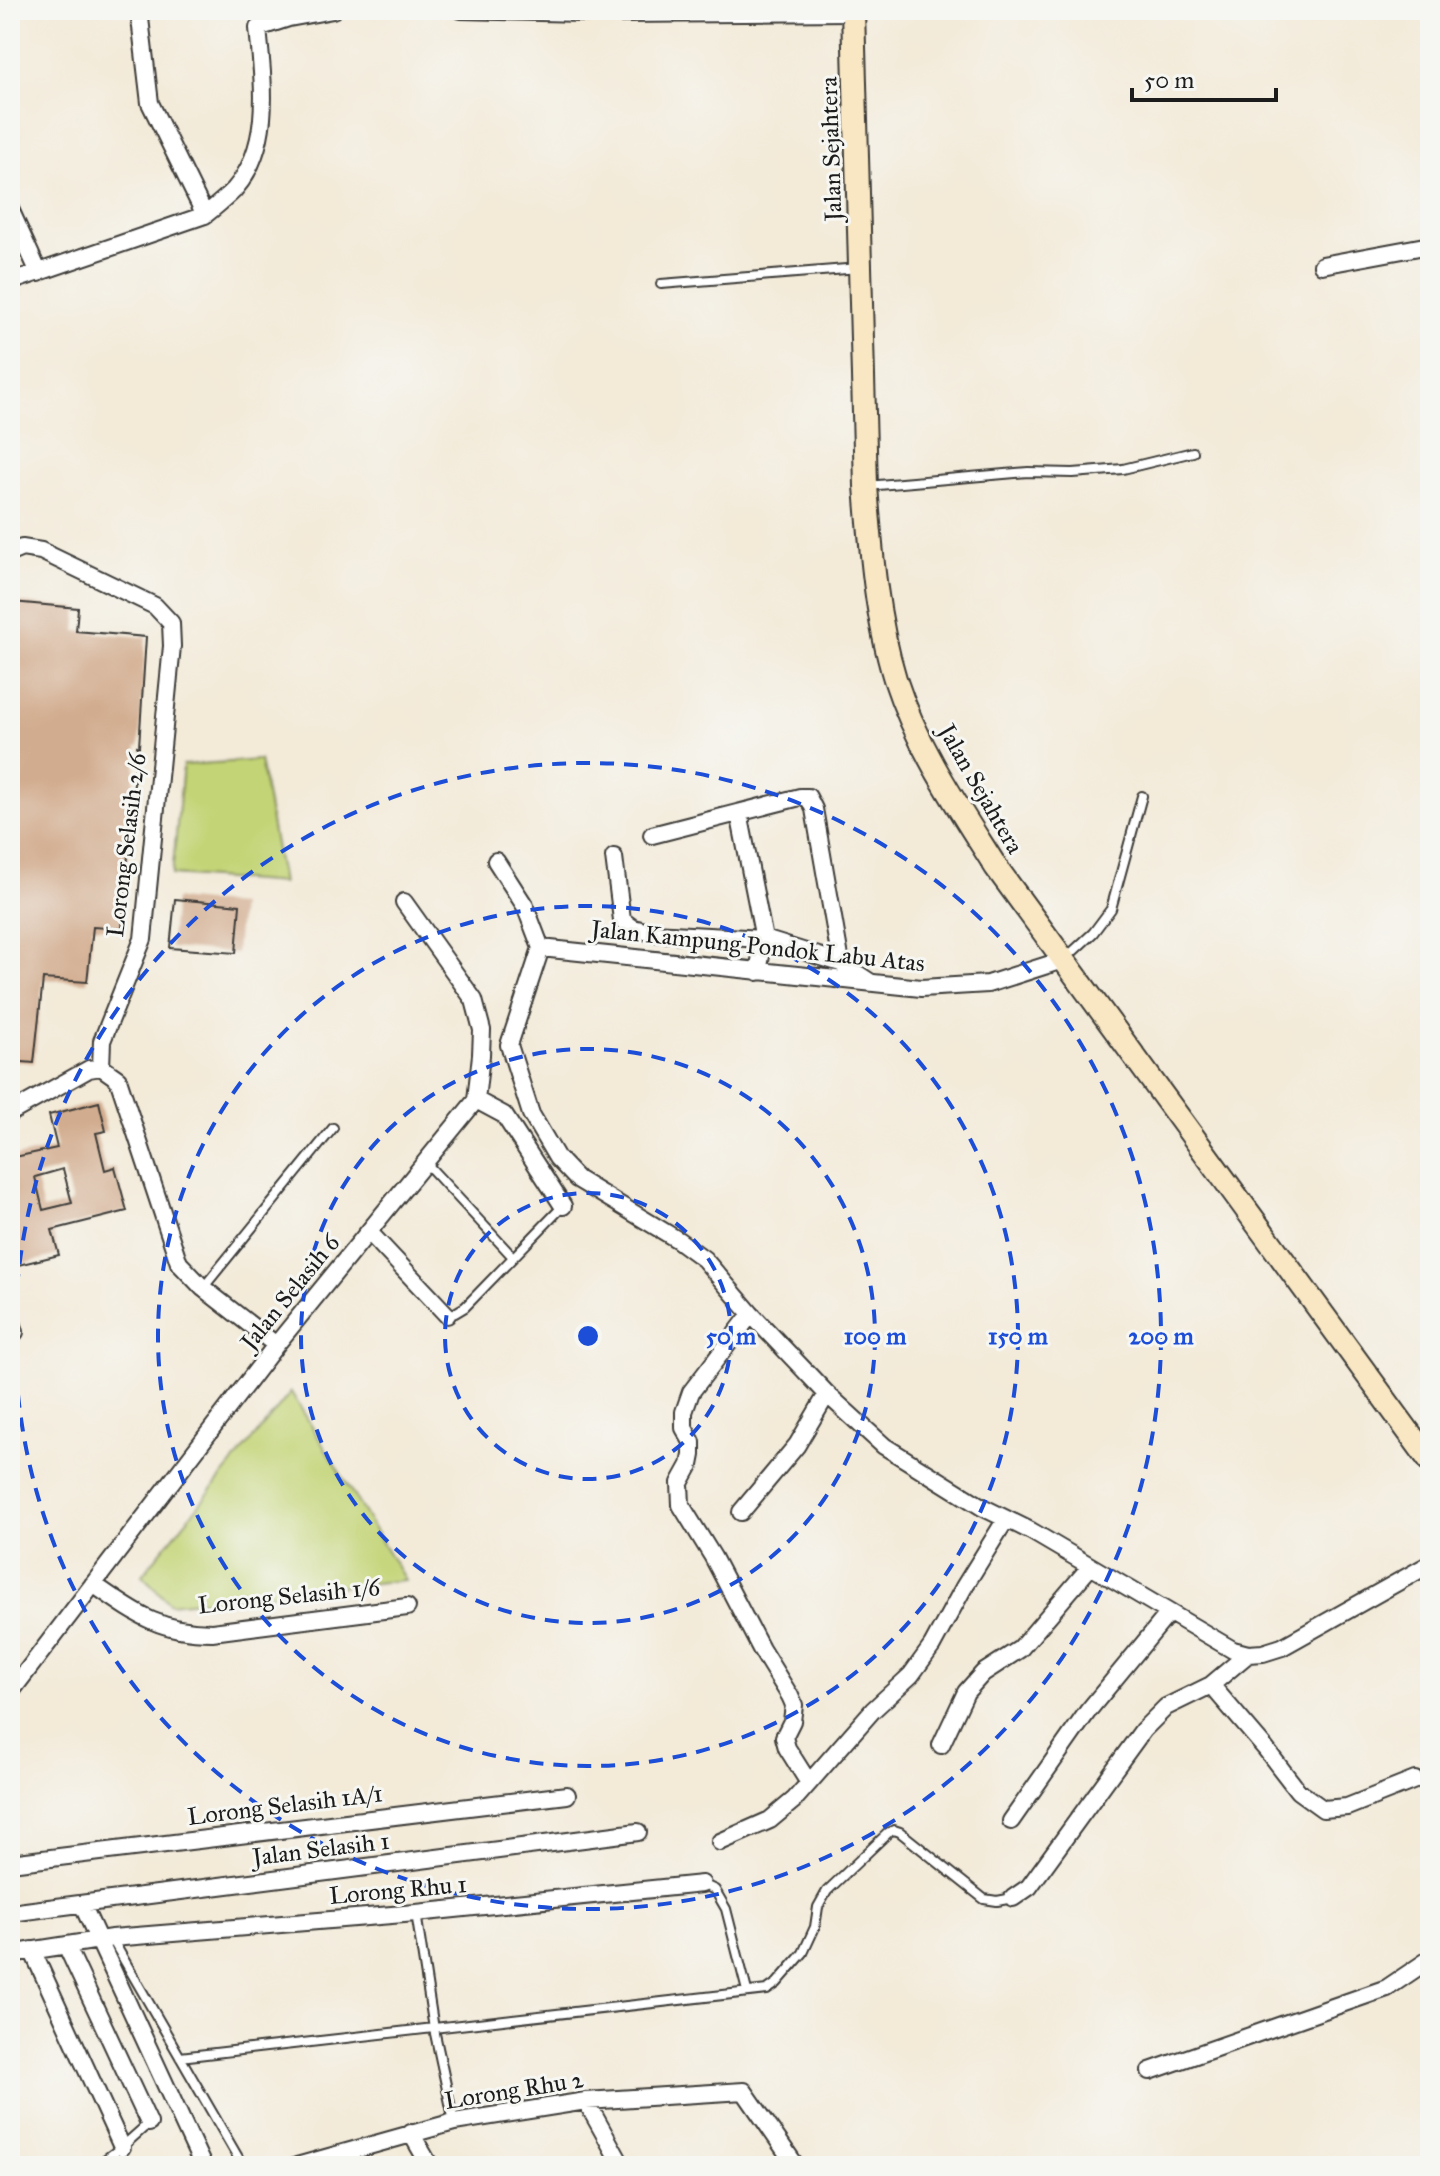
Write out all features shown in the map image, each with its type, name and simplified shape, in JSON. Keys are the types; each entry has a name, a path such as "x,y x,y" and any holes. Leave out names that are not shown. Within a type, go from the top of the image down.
{"main road":[{"name":"Jalan Sejahtera","path":"853,11 866,486 884,637 908,713 937,775 996,867 1430,1461"}],"street":[{"path":"139,10 150,103 205,215"},
{"path":"10,282 205,215 236,187 261,138 263,109 258,28 289,18 333,10"},
{"path":"461,10 853,11"},
{"path":"10,209 39,273"},
{"path":"1322,265 1430,245"},
{"name":"Lorong Selasih 2/6","path":"16,551 41,551 155,606 171,623 172,646 143,939 102,1041 101,1067"},
{"path":"652,835 808,797 814,809 841,963"},
{"path":"739,813 764,939 758,972"},
{"path":"614,857 622,920 633,928 653,933 764,939 841,963 875,985"},
{"path":"496,861 525,906 541,948 509,1045 531,1114 557,1158 577,1179 704,1259 827,1394 884,1446 982,1507 1031,1531 1168,1614 1233,1650 1248,1654 1282,1647 1430,1564"},
{"path":"404,902 474,1000 482,1030 476,1100 504,1115 563,1206"},
{"name":"Jalan Kampung Pondok Labu Atas","path":"541,948 921,988 988,984 1063,960"},
{"path":"481,1055 496,1053 509,1045"},
{"path":"10,1113 76,1075 101,1067 118,1079 179,1263 203,1288 276,1345"},
{"name":"Jalan Selasih 6","path":"10,1693 276,1345 476,1100"},
{"path":"369,1232 447,1315"},
{"path":"751,1314 691,1392 684,1412 684,1428 692,1442 692,1455 680,1483 681,1505 790,1696 794,1705 792,1721 784,1737 787,1748 809,1783"},
{"path":"741,1512 797,1445 827,1394"},
{"path":"720,1842 770,1820 809,1783 873,1710 911,1675 932,1646 1006,1519"},
{"path":"941,1745 966,1692 983,1673 1020,1649 1090,1567"},
{"name":"Lorong Selasih 1/6","path":"93,1584 138,1616 164,1627 191,1632 407,1607"},
{"path":"1011,1821 1088,1711 1168,1614"},
{"path":"1013,1898 1029,1887 1143,1730 1166,1707 1211,1685 1248,1654"},
{"path":"1211,1685 1298,1791 1323,1809 1347,1807 1415,1780"},
{"name":"Lorong Selasih 1A/1","path":"10,1863 567,1795"},
{"name":"Jalan Selasih 1","path":"10,1913 638,1832"},
{"name":"Lorong Rhu 1","path":"10,1954 105,1939 416,1913 702,1884"},
{"path":"82,1904 105,1939 203,2166"},
{"path":"66,1945 149,2123"},
{"path":"32,1950 122,2147"},
{"path":"1150,2071 1387,1988 1430,1959"},
{"name":"Lorong Rhu 2","path":"297,2166 454,2122 586,2101 744,2091 796,2166"},
{"path":"586,2101 622,2166"},
{"path":"411,2133 430,2166"}],"lane":[{"path":"661,284 860,268"},
{"path":"866,486 1028,472 1073,473 1123,469 1193,452"},
{"path":"1063,960 1093,933 1111,909 1142,796"},
{"path":"203,1288 333,1128"},
{"path":"425,1161 513,1257"},
{"path":"447,1315 465,1307 563,1206"},
{"path":"180,2057 767,1990 803,1953 815,1927 818,1907 827,1891 894,1830 984,1899 997,1901 1013,1898"},
{"path":"702,1884 715,1890 726,1909 747,1991"},
{"path":"416,1913 434,2029 454,2122"},
{"path":"105,1939 180,2057 243,2166"},
{"path":"96,2166 149,2123"}],"green space":[{"path":"260,760 282,883 172,875 183,765"},
{"path":"291,1392 405,1580 170,1604 142,1575"}],"building":[{"path":"12,602 78,608 76,631 146,637 122,929 93,927 87,982 43,979 34,1063 10,1061"},
{"path":"175,899 240,905 236,953 170,948"},
{"path":"99,1102 106,1131 96,1133 105,1170 115,1167 127,1211 52,1230 59,1255 10,1267 10,1158 57,1148 49,1115","holes":["63,1169 72,1203 43,1210 35,1177"]}]}
